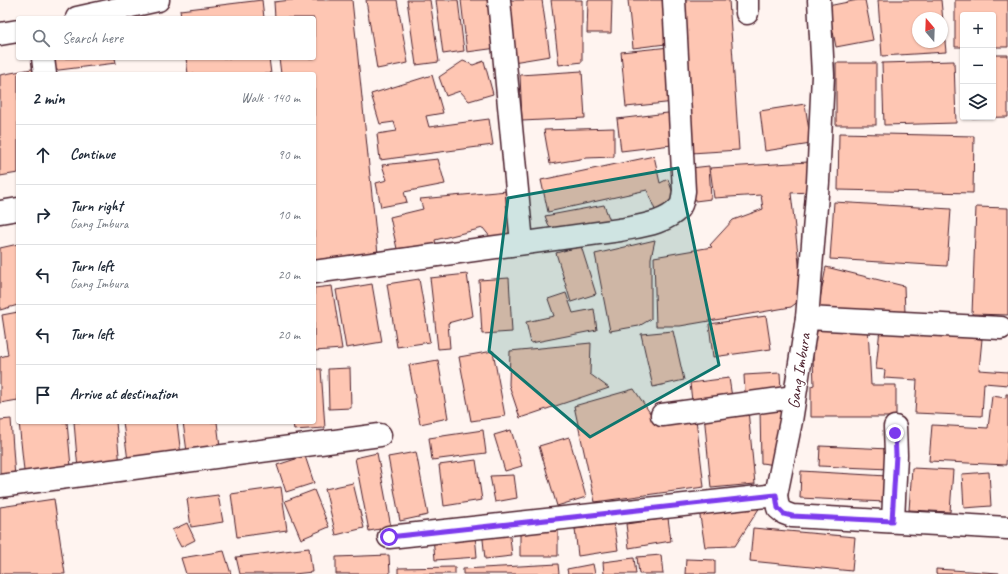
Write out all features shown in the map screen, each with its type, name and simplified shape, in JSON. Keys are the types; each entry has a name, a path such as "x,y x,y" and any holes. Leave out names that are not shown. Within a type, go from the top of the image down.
{"street":[{"path":"86,16 158,0"},
{"path":"499,0 522,243"},
{"path":"316,272 620,230 655,222 668,217 680,208 684,190 674,0"},
{"name":"Gang Imbura","path":"776,495 807,318 818,182 823,75 819,0"},
{"path":"0,34 16,31"},
{"path":"43,60 45,72"},
{"path":"0,212 16,209"},
{"path":"807,318 1001,328"},
{"path":"662,415 794,398"},
{"path":"892,521 896,455 895,427"},
{"path":"0,486 380,435"},
{"path":"389,537 776,495 778,508 784,514 792,516 1008,528"}],"highlighted area":[{"path":"678,168 719,365 590,437 489,351 508,198"}],"building":[{"path":"262,0 264,16 181,16 180,10"},
{"path":"291,0 352,0 378,254 316,260 316,72 281,72 279,60 316,60 316,16 275,16 274,2"},
{"path":"366,0 397,0 408,63 377,69"},
{"path":"407,0 430,0 439,62 416,65"},
{"path":"436,0 458,0 464,51 443,54"},
{"path":"461,0 492,0 497,48 467,52"},
{"path":"505,0 542,0 550,56 513,62"},
{"path":"551,0 582,0 582,62 559,65"},
{"path":"588,0 612,0 611,33 587,33"},
{"path":"628,0 669,0 674,43 633,48"},
{"path":"681,0 729,0 739,150 691,153"},
{"path":"865,0 873,40 836,47 828,6"},
{"path":"878,0 941,0 942,12 912,12 912,48 946,48 946,52 882,56"},
{"path":"955,0 1008,0 1008,47 996,47 996,12 960,12 960,47 955,47"},
{"path":"670,47 675,102 626,107 621,52"},
{"path":"996,55 1008,55 1008,117 996,117"},
{"path":"49,60 115,60 116,63 51,71"},
{"path":"186,60 269,60 271,72 188,72"},
{"path":"463,61 473,65 484,61 493,94 469,101 460,91 446,96 439,77"},
{"path":"954,61 956,123 884,125 882,63"},
{"path":"836,63 876,63 876,125 836,125"},
{"path":"37,68 38,72 16,72 16,173 0,176 0,75"},
{"path":"582,71 585,118 522,121 520,75"},
{"path":"432,75 443,113 426,116 429,127 489,119 493,145 380,160 377,134 397,131 394,122 380,124 371,94"},
{"path":"805,104 811,144 765,151 760,111"},
{"path":"676,112 680,144 621,151 617,119"},
{"path":"614,128 614,157 586,158 550,164 544,130"},
{"path":"839,133 974,136 973,193 838,190"},
{"path":"654,156 660,183 668,179 676,202 655,210 647,190 548,212 541,180"},
{"path":"438,159 445,184 404,192 407,202 381,207 376,183 387,180 382,165"},
{"path":"808,162 810,192 791,193 803,298 791,307 680,326 656,326 654,257 712,247 710,245 733,220 763,209 761,195 714,198 710,168"},
{"path":"709,166 711,199 695,201 691,168"},
{"path":"507,191 512,233 491,238 483,228 435,240 437,249 399,258 390,217 423,209 420,199"},
{"path":"834,202 951,209 947,266 830,259"},
{"path":"604,205 612,226 553,236 545,216"},
{"path":"976,207 1008,208 1008,315 972,314"},
{"path":"655,240 651,258 651,319 639,326 610,331 595,254"},
{"path":"16,244 16,306 0,310 0,248"},
{"path":"581,246 596,294 571,302 556,253"},
{"path":"826,267 904,286 905,313 817,315"},
{"path":"467,274 473,316 448,323 450,348 438,349 430,278"},
{"path":"509,278 512,332 482,334 479,280"},
{"path":"419,279 430,342 397,347 387,284"},
{"path":"372,284 382,342 346,348 336,290"},
{"path":"332,286 342,349 316,351 316,288"},
{"path":"566,293 573,313 594,309 597,330 531,343 526,322 554,316 548,299"},
{"path":"16,312 16,400 0,403 0,357 8,355 2,315"},
{"path":"766,316 771,349 713,357 709,324"},
{"path":"868,328 871,385 896,385 896,417 811,417 811,386 814,385 812,331"},
{"path":"880,328 982,339 979,370 1008,372 1008,385 984,383 982,416 915,413 917,380 884,378 885,370 876,369"},
{"path":"673,331 684,380 653,387 641,334"},
{"path":"591,343 590,374 609,388 520,418 509,385 510,351"},
{"path":"493,351 505,416 471,421 459,357"},
{"path":"438,360 448,418 420,424 409,365"},
{"path":"350,368 351,408 329,409 328,369"},
{"path":"316,369 321,369 325,428 294,430 293,424 316,424"},
{"path":"780,373 781,390 745,392 744,375"},
{"path":"729,378 733,404 693,410 690,383"},
{"path":"634,389 658,425 696,419 704,487 595,502 574,406"},
{"path":"1006,394 1008,394 1008,437 1006,465 929,461 932,425 988,428 992,396 1006,398"},
{"path":"785,408 776,465 761,463 760,409"},
{"path":"748,410 755,484 711,488 704,414"},
{"path":"11,419 15,478 0,479 0,420"},
{"path":"19,424 67,424 71,467 24,471"},
{"path":"74,424 116,424 120,466 78,470"},
{"path":"123,424 177,424 181,455 128,461"},
{"path":"183,424 217,424 220,447 187,452"},
{"path":"483,430 486,453 432,460 429,438"},
{"path":"511,430 522,466 505,471 494,435"},
{"path":"569,437 586,497 557,506 539,446"},
{"path":"820,446 890,449 890,469 819,466"},
{"path":"416,452 428,515 400,521 388,457"},
{"path":"377,453 391,527 369,531 355,458"},
{"path":"305,456 314,483 286,492 277,465"},
{"path":"476,460 482,500 444,506 439,465"},
{"path":"912,468 953,470 950,512 909,510"},
{"path":"801,471 887,476 885,502 800,498"},
{"path":"989,472 991,506 964,508 962,474"},
{"path":"514,475 517,498 495,502 490,476"},
{"path":"353,483 364,528 336,535 325,489"},
{"path":"281,487 287,530 237,537 231,494"},
{"path":"314,490 329,527 301,539 285,501"},
{"path":"218,495 223,522 191,527 187,499"},
{"path":"54,499 65,574 0,574 0,507"},
{"path":"760,507 735,546 705,547 699,510"},
{"path":"668,518 671,541 629,548 626,524"},
{"path":"187,523 195,540 181,547 172,530"},
{"path":"614,524 618,550 578,556 575,529"},
{"path":"509,527 512,556 485,559 482,530"},
{"path":"753,528 855,537 852,571 750,561"},
{"path":"558,531 558,556 520,556 520,532"},
{"path":"475,534 477,557 435,560 433,536"},
{"path":"309,548 312,572 294,574 240,574 236,557"},
{"path":"224,551 231,574 186,574 181,558"},
{"path":"389,555 390,574 336,574 336,557"},
{"path":"661,555 663,574 639,574 637,557"},
{"path":"634,558 636,574 604,574 603,562"},
{"path":"686,559 715,560 715,574 685,574"},
{"path":"558,564 559,574 463,574 463,569"},
{"path":"593,564 595,574 568,574 567,569"},
{"path":"455,567 455,574 398,574 398,568"},
{"path":"936,569 999,573 999,574 936,574"}],"route":[{"path":"389,537 776,495 776,503 778,508 784,514 792,516 892,521 896,455 895,433"}]}
